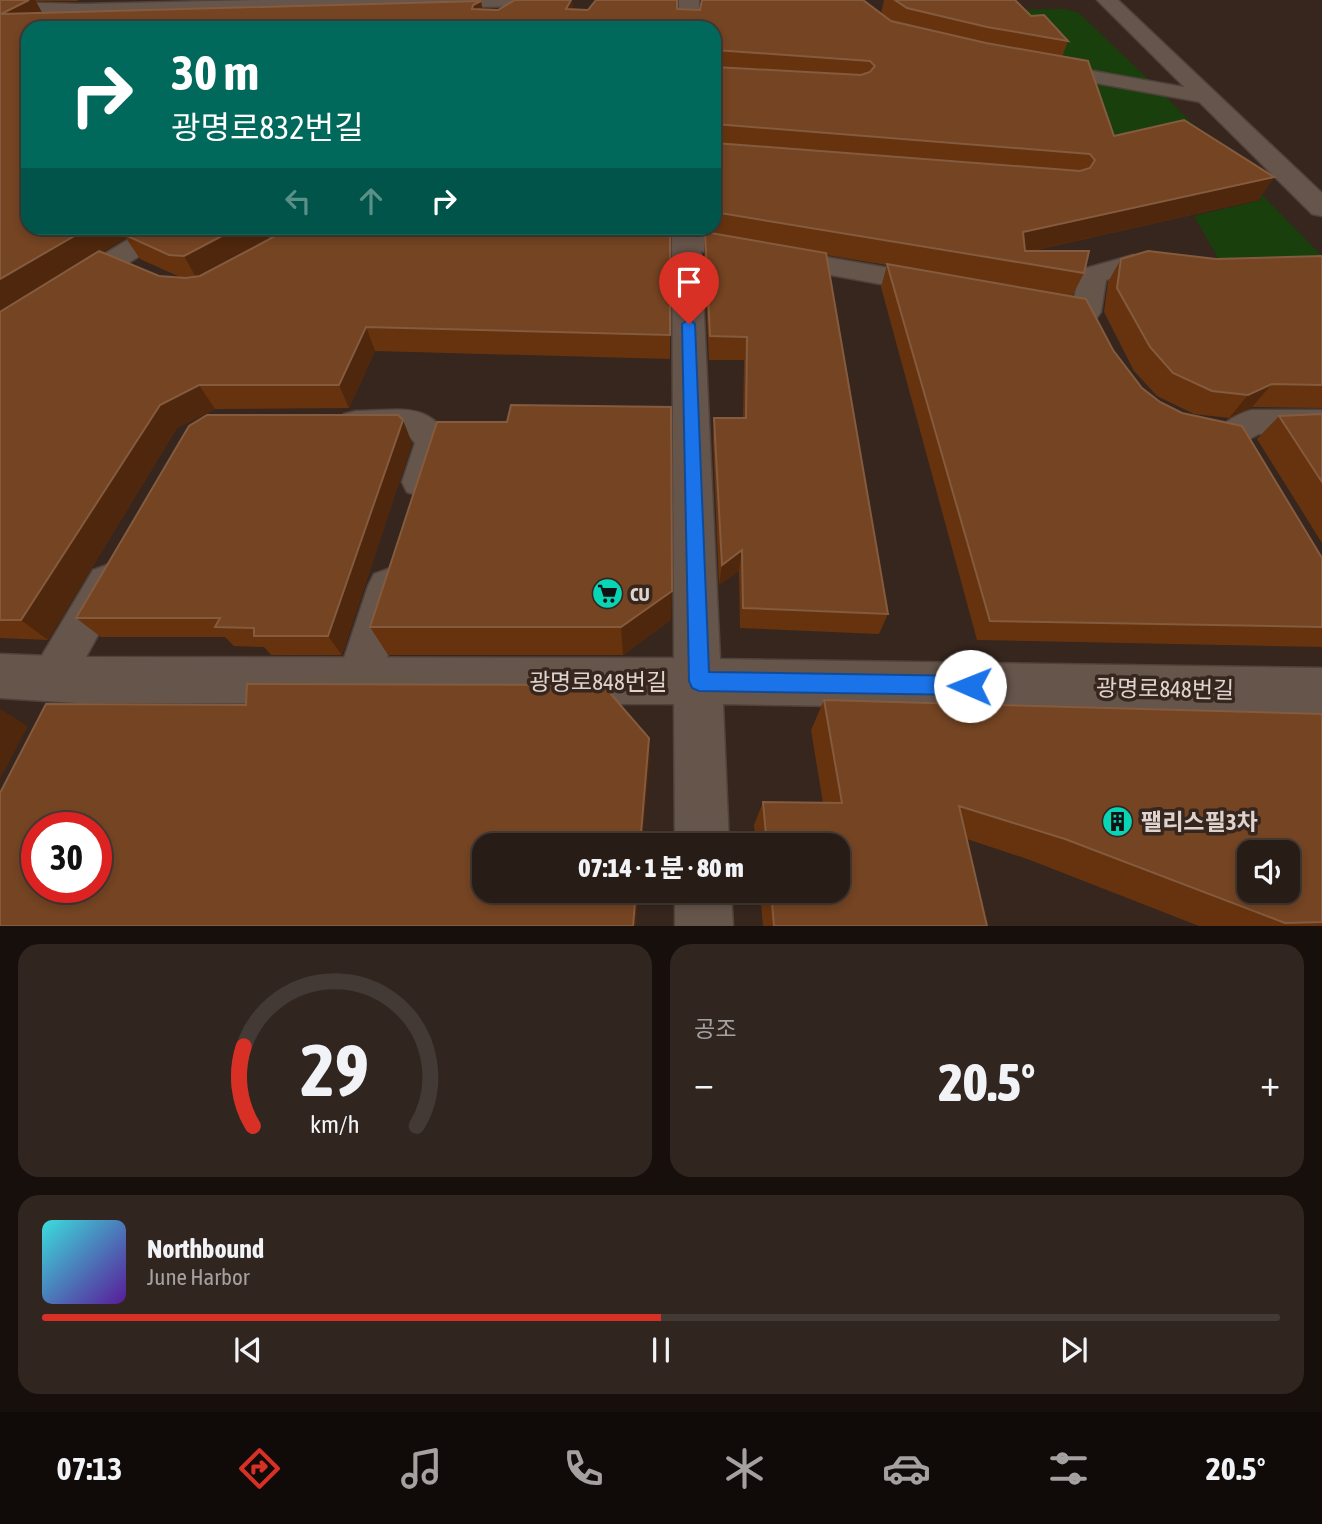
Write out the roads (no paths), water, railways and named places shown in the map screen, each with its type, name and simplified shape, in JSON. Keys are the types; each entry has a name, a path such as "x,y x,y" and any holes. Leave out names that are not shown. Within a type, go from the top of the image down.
{"street":[{"path":"0,8 117,19 526,0"},
{"path":"689,0 689,21"},
{"path":"1107,0 1322,208"},
{"path":"679,235 699,681 702,833"},
{"name":"광명로848번길","path":"0,676 63,690 358,682 699,681 1322,691"},
{"path":"703,903 704,926"}],"lane":[{"path":"507,17 536,0"},
{"path":"1030,65 1206,97"},
{"path":"0,331 154,235"},
{"path":"694,235 953,288"},
{"path":"113,260 145,275"},
{"path":"1081,318 1093,275 1133,263 1187,270"},
{"path":"1200,430 1241,446 1252,422 1322,422"},
{"path":"323,423 417,423 433,440 410,517"},
{"path":"358,682 398,555"},
{"path":"63,690 122,557"}],"place":[{"name":"CU","path":"607,594"},
{"name":"팰리스필3차","path":"1118,822"}]}
